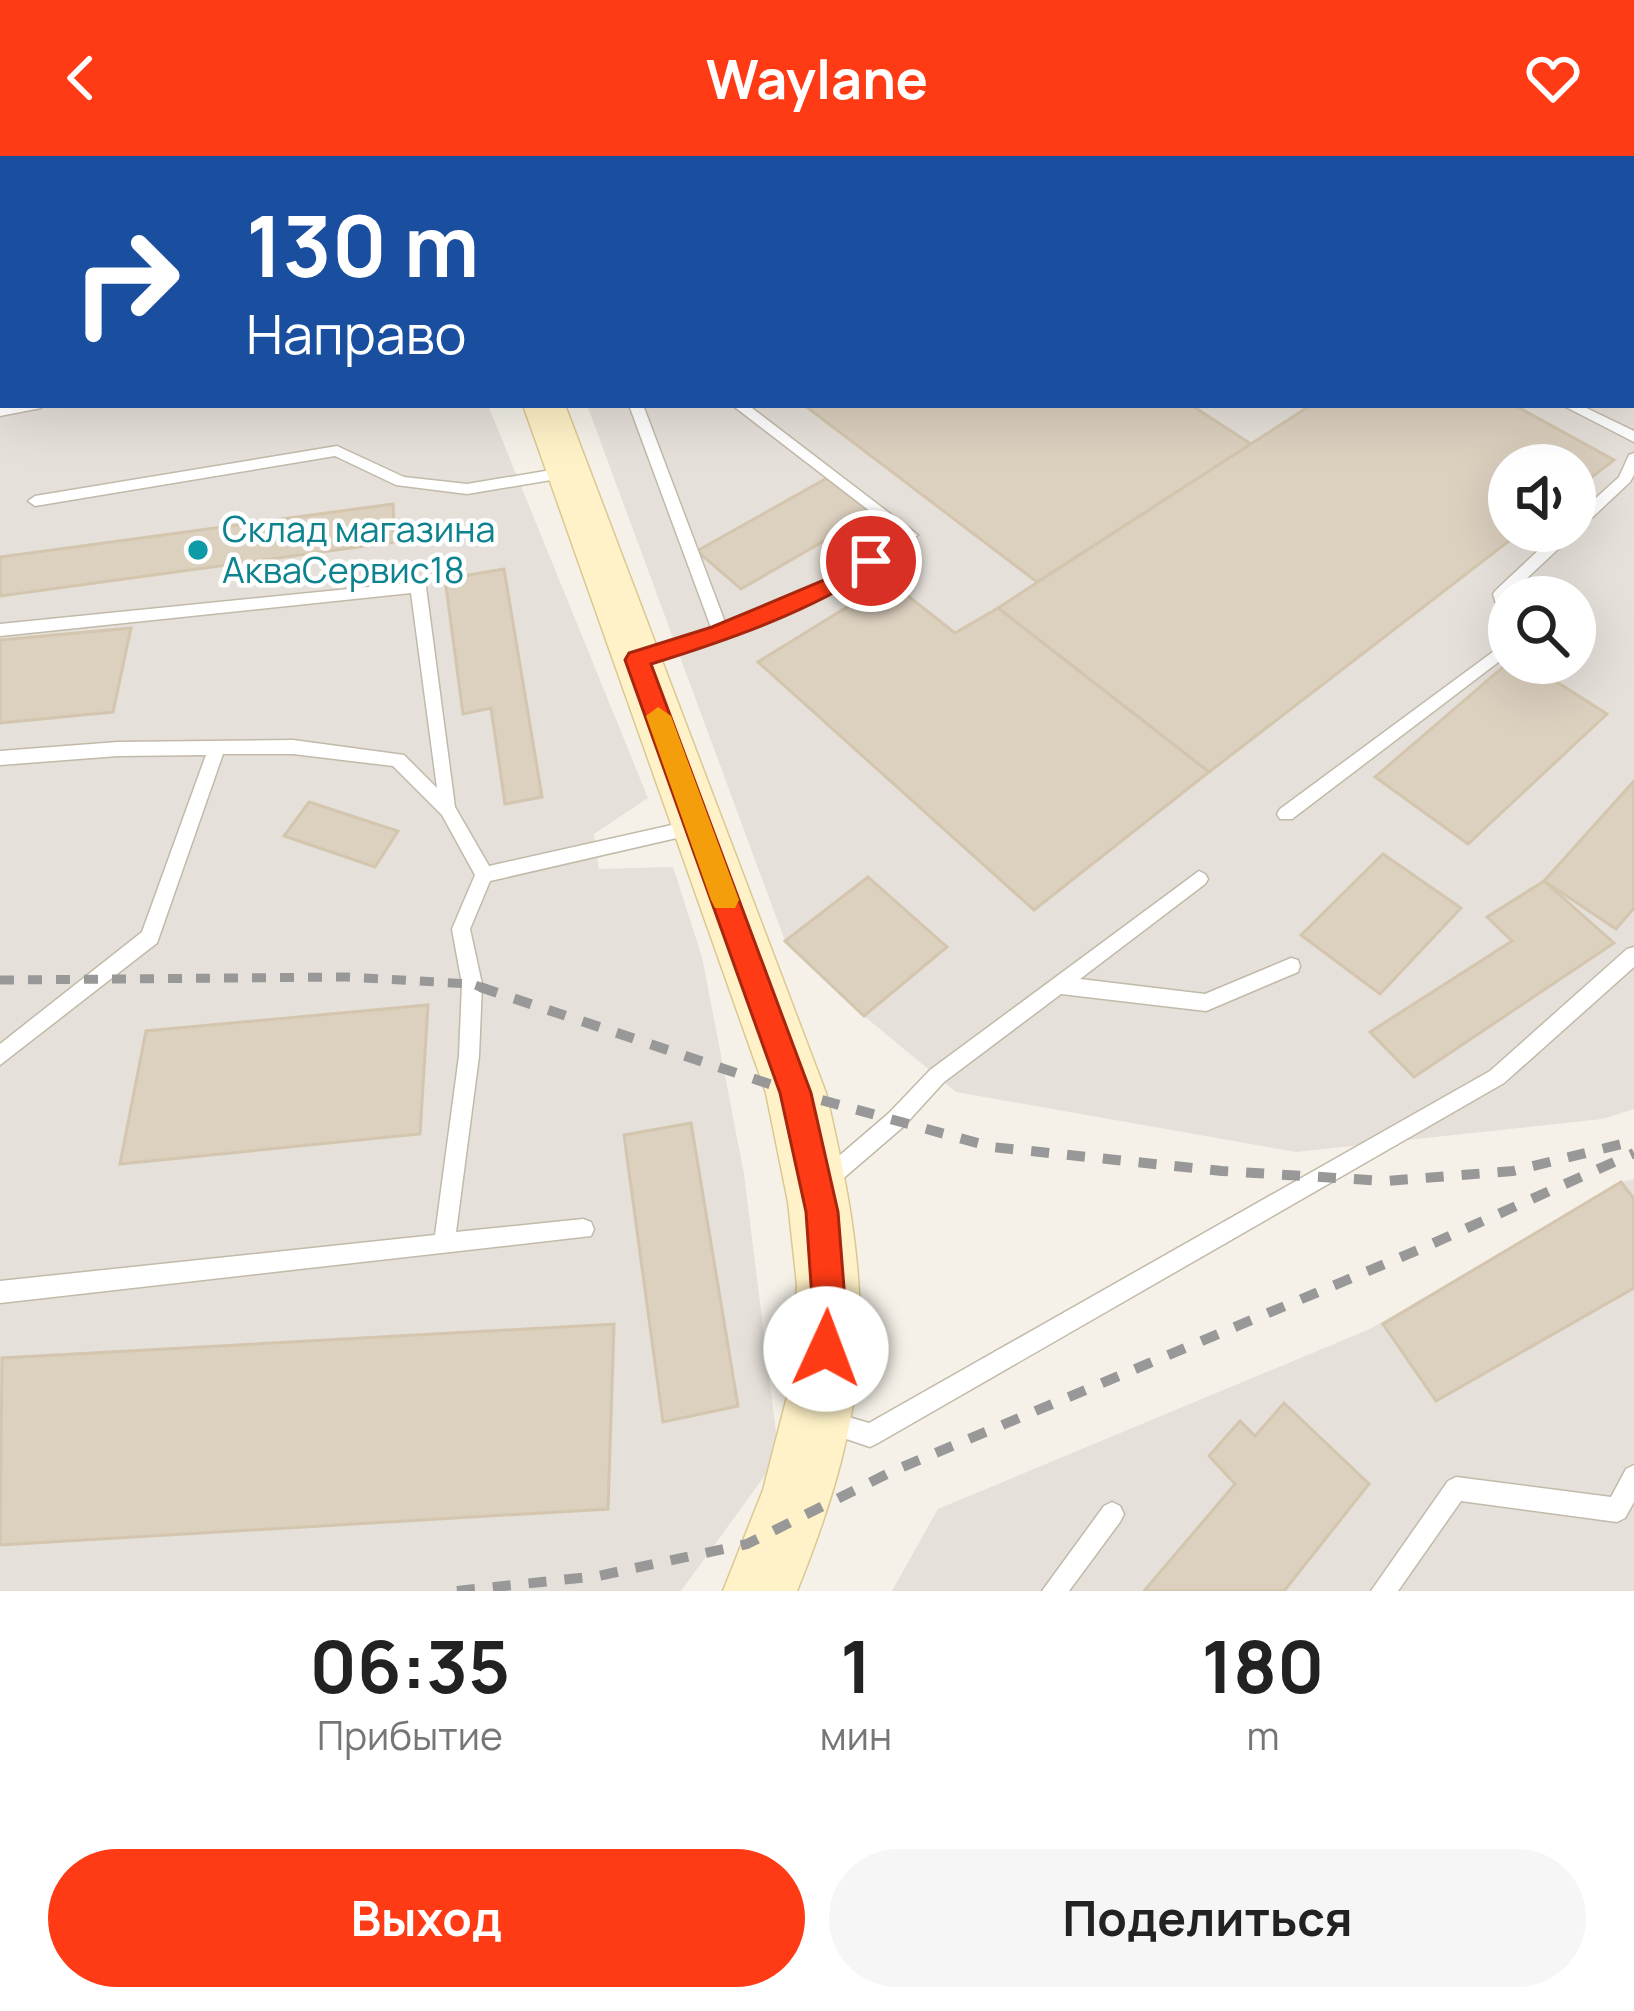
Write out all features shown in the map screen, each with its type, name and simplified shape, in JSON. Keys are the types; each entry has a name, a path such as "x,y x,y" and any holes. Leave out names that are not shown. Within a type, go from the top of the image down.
{"street":[{"path":"545,408 796,1093 817,1188 830,1313 819,1420 789,1524 760,1591"}],"lane":[{"path":"637,408 721,633"},
{"path":"638,660 721,633 831,586 911,535 743,408"},
{"path":"1575,408 1634,436"},
{"path":"35,501 337,451 401,482 466,489 569,472"},
{"path":"1596,505 1624,478 1634,458"},
{"path":"1520,576 1546,552"},
{"path":"0,630 418,586 448,810"},
{"path":"1286,814 1488,662"},
{"path":"0,758 118,749 293,747 398,760 448,810 484,875"},
{"path":"0,1056 150,937 217,748"},
{"path":"484,875 699,826"},
{"path":"444,1244 469,1056 472,984 461,929 484,875"},
{"path":"817,1188 896,1120 937,1076 1199,879"},
{"path":"819,1420 870,1435 1217,1240 1497,1077 1634,955"},
{"path":"1058,985 1206,1003 1291,966"},
{"path":"0,1292 583,1228"},
{"path":"1383,1591 1456,1489 1617,1510 1634,1477"},
{"path":"1054,1591 1112,1514"}],"shaded area":[{"path":"0,408 489,408 648,798 594,834 599,869 673,867 702,957 744,1174 779,1456 681,1591 0,1591"},
{"path":"588,408 1634,408 1634,1109 1602,1119 1296,1152 956,1092 864,1016 785,941"},
{"path":"1634,1179 1634,1591 892,1591 938,1509 1370,1329 1621,1182"}],"building":[{"path":"808,408 1196,408 1251,444 1037,582"},
{"path":"1306,408 1519,408 1585,444 1488,444 1488,552 1495,552 1209,772 998,608"},
{"path":"1596,450 1614,460 1596,474"},
{"path":"827,478 872,513 741,589 697,551"},
{"name":"Склад магазина АкваСервис18","path":"393,504 395,542 0,596 0,557"},
{"path":"504,569 542,797 505,804 491,708 463,714 445,579"},
{"path":"889,581 955,633 998,608 1209,772 1034,910 758,662"},
{"path":"131,628 113,712 0,723 0,640"},
{"path":"1488,680 1488,684 1560,684 1607,714 1468,844 1375,777"},
{"path":"1634,781 1634,908 1616,929 1544,881"},
{"path":"309,802 398,831 375,867 284,836"},
{"path":"1383,854 1461,908 1380,994 1301,935"},
{"path":"868,877 947,947 864,1016 785,941"},
{"path":"1544,881 1614,943 1414,1077 1370,1032 1512,941 1487,917"},
{"path":"428,1005 420,1134 120,1164 146,1031"},
{"path":"691,1123 738,1406 663,1422 624,1135"},
{"path":"1621,1182 1634,1199 1634,1288 1436,1401 1383,1324"},
{"path":"614,1324 608,1509 0,1545 2,1358"},
{"path":"1284,1403 1369,1484 1284,1591 1144,1591 1235,1484 1209,1456 1240,1421 1255,1436"}],"railway":[{"path":"0,980 347,977 472,984 489,990"},
{"path":"480,987 796,1093 992,1147 1222,1171 1386,1181 1513,1171 1634,1141"},
{"path":"457,1591 598,1576 747,1544 893,1471 1425,1247 1634,1153"}],"slow traffic":[{"path":"658,716 725,900"}],"place":[{"name":"Склад магазина АкваСервис18","path":"198,550"}],"route":[{"path":"826,1349 830,1313 822,1212 796,1093 638,660 721,633 831,586 871,561"}]}
